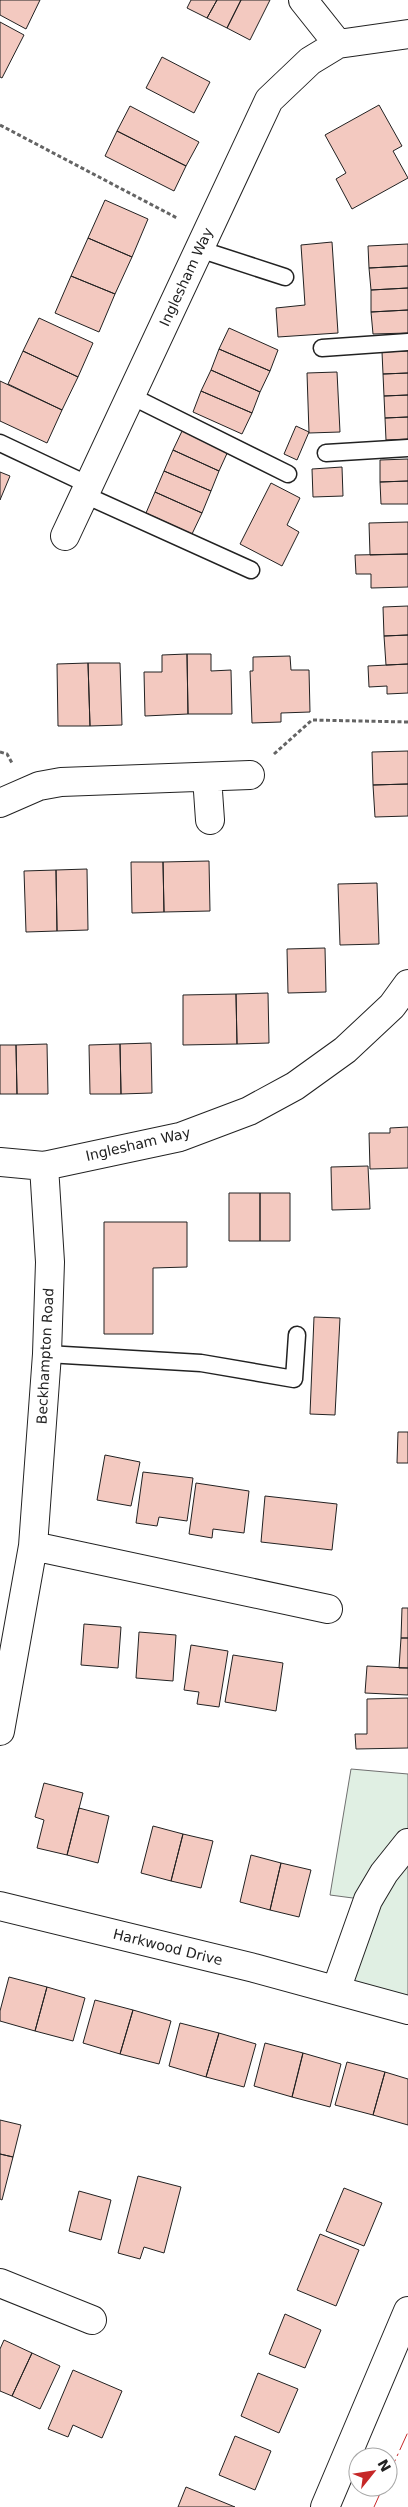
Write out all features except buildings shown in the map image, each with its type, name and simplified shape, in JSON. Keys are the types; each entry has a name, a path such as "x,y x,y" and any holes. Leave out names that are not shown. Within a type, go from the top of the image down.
{"street":[{"path":"303,0 338,44"},
{"name":"Inglesham Way","path":"66,536 269,100 310,61 338,44 408,34"},
{"path":"0,803 39,786 61,782 250,775"},
{"path":"207,776 210,820"},
{"name":"Inglesham Way","path":"0,1162 44,1166 180,1137 249,1111 295,1086 345,1050 392,1006 408,984"},
{"name":"Beckhampton Road","path":"2,1717 33,1546 47,1354 50,1262 44,1166"},
{"path":"33,1546 328,1609"},
{"path":"336,1990 368,1900 384,1873 408,1843"},
{"name":"Harkwood Drive","path":"0,1906 336,1990 408,2010"},
{"path":"0,2283 92,2320"},
{"path":"325,2507 408,2311"}],"lane":[{"path":"203,241 285,277"},
{"path":"322,348 408,342"},
{"path":"131,396 288,474"},
{"path":"0,443 87,490 251,570"},
{"path":"326,454 408,448"},
{"path":"47,1354 201,1364 294,1379 298,1335"}],"path":[{"path":"0,125 203,241"},
{"path":"250,775 312,720 408,722"}],"green space":[{"path":"351,1769 408,1774 408,2010 336,1990 368,1900 330,1895"}],"power":[{"path":"398,2454 408,2432"},
{"path":"374,2507 378,2497"}]}
